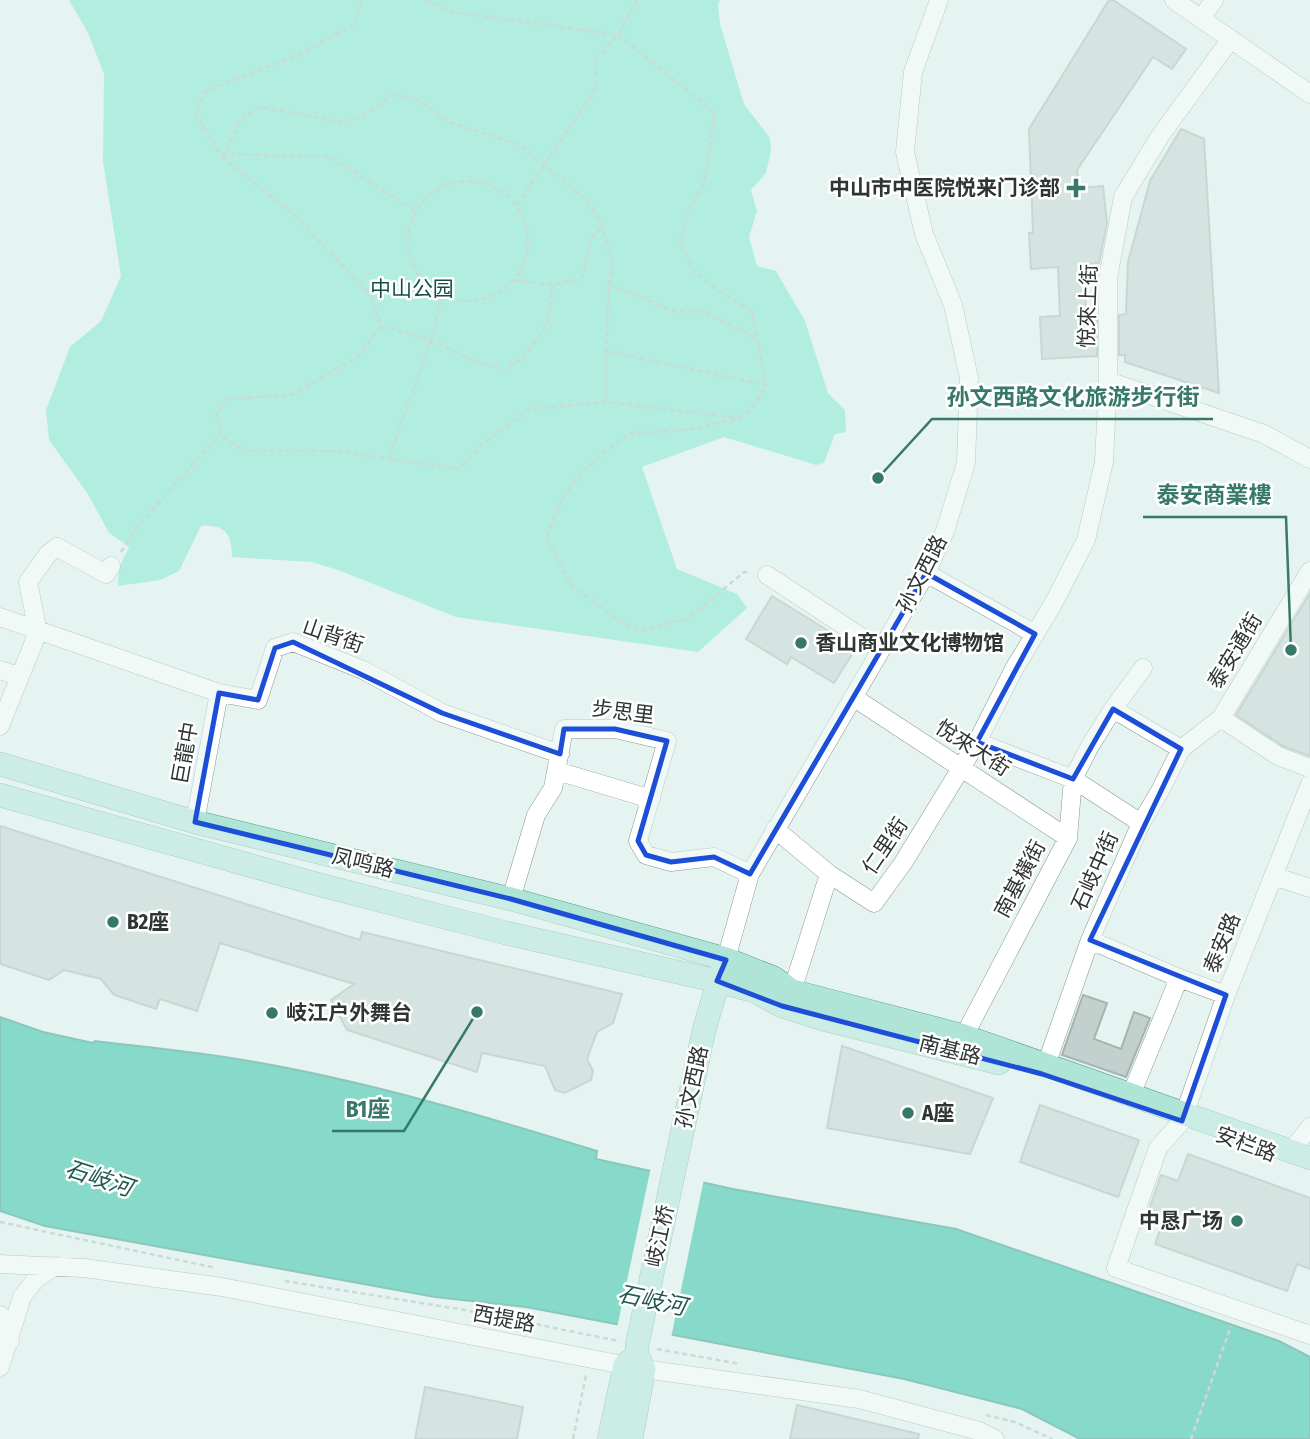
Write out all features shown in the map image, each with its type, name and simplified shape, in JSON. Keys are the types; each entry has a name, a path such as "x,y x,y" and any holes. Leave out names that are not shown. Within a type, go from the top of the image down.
{"main road":[{"name":"凤鸣路","path":"0,764 195,822 511,899 726,960"},
{"name":"凤鸣路","path":"0,795 442,916 717,981"},
{"name":"孙文西路","path":"676,1157 717,981 726,960"},
{"path":"726,960 774,978 792,991"},
{"name":"南基路","path":"717,981 754,991 782,1006 823,1019 1042,1074 1184,1117"},
{"name":"南基路","path":"792,991 964,1035 1130,1094 1184,1117"},
{"name":"安栏路","path":"1184,1117 1301,1154"},
{"name":"安栏路","path":"1184,1117 1310,1168"},
{"name":"岐江桥","path":"636,1355 676,1157"},
{"path":"609,1439 636,1355"},
{"path":"631,1439 636,1355"}],"street":[{"name":"孙文西路","path":"726,960 750,874 926,573 945,531 966,463 969,378 953,305 924,234 905,152 913,72 939,0"},
{"path":"1174,0 1310,94"},
{"path":"1201,19 1214,0"},
{"name":"悅來上街","path":"961,768 1086,540 1104,462 1108,381 1108,278 1123,197 1160,136 1230,40"},
{"path":"1108,381 1264,434 1310,459"},
{"path":"0,726 38,632 28,582 48,554 57,547 106,574 111,566"},
{"name":"泰安通街","path":"1221,718 1310,571"},
{"path":"926,573 1035,634"},
{"path":"767,575 881,650"},
{"name":"山背街","path":"0,617 219,693 258,700 275,648 293,642 363,670 442,712 559,762"},
{"name":"南基橫街","path":"964,1035 1068,838 1073,779 1113,709 1143,668"},
{"path":"0,670 19,676"},
{"name":"巨龍中","path":"195,822 219,693"},
{"name":"悅來大街","path":"853,697 1068,838"},
{"path":"1113,709 1181,749"},
{"path":"1221,718 1278,756 1310,768"},
{"name":"石岐中街","path":"1045,1065 1090,940 1141,823 1181,749 1221,718"},
{"name":"步思里","path":"511,899 536,815 553,788 565,729 615,729 667,741 638,841 646,855 671,863 714,858 750,874"},
{"path":"977,743 1073,779 1141,823"},
{"path":"559,762 651,799"},
{"name":"仁里街","path":"775,829 829,874 874,902 903,863 961,768"},
{"name":"泰安路","path":"1184,1117 1226,995 1310,784"},
{"name":"仁里街","path":"792,991 829,874"},
{"path":"1273,876 1310,888"},
{"path":"1090,940 1226,995"},
{"path":"1130,1094 1180,978"},
{"path":"1184,1117 1158,1147 1116,1268 1237,1310 1309,1329"},
{"path":"1301,1154 1310,1127"},
{"name":"西提路","path":"0,1264 55,1266 222,1287 590,1358 636,1355 859,1399 979,1432 995,1439"},
{"path":"0,1367 22,1297 36,1279 55,1266"},
{"path":"0,1315 10,1341"}],"path":[{"path":"361,0 355,24 296,56 206,92 195,113 222,157 293,214 371,295 381,326"},
{"path":"427,0 453,12 618,35 715,113 704,182 686,217 680,244 695,271 718,291 752,310 766,385 756,403 740,418 692,429 628,434 580,473 561,501 546,538 571,585 620,621 640,631 689,618 744,572 767,575"},
{"path":"517,205 597,87 596,58 618,35 637,0"},
{"path":"222,157 243,117 260,107 342,122 363,116 394,94 421,101 446,121 518,144 588,201 610,246 613,264 609,284 606,402"},
{"path":"222,157 229,154 331,157 415,211"},
{"path":"464,181 484,183 502,191 517,205 526,223 528,243 524,263 514,280 499,293 480,301 460,302 442,296 425,285 414,268 408,249 408,229 415,211 428,195 445,185 464,181"},
{"path":"514,280 554,285 582,278 591,239 602,225"},
{"path":"609,284 673,311 701,311 757,337"},
{"path":"381,326 431,340 471,360 504,369 524,358 547,325 554,285"},
{"path":"389,457 431,340 442,296"},
{"path":"381,326 357,357 292,395 226,399 216,415 220,433 246,451 336,451 460,469 480,446 530,409 606,402 740,418"},
{"path":"606,351 766,385"},
{"path":"111,566 139,526 220,433"},
{"path":"0,1222 219,1269"},
{"path":"273,1279 465,1310 636,1355"},
{"path":"1191,1439 1237,1310"},
{"path":"573,1439 590,1358"}],"highlighted area":[{"path":"926,573 1035,634 977,742 1073,779 1113,709 1181,749 1090,940 1226,995 1182,1121 1042,1074 782,1006 717,981 726,960 511,899 195,822 219,693 258,700 275,648 293,642 442,713 560,754 564,729 615,729 667,741 638,841 646,855 671,862 714,857 750,874"}],"green space":[{"name":"中山公园","path":"69,0 720,0 720,24 744,104 770,138 771,151 766,173 751,190 757,211 749,237 757,266 776,271 805,321 828,393 845,410 846,432 835,434 824,463 816,465 724,437 642,467 677,569 737,594 747,608 698,652 456,617 312,562 232,557 231,543 226,532 210,526 201,526 179,571 160,580 118,586 119,568 129,547 109,533 88,494 49,440 46,410 70,347 101,321 121,276 103,161 104,74 88,33"}],"water":[{"name":"石岐河","path":"0,1017 43,1032 93,1043 95,1041 225,1057 288,1068 466,1112 597,1151 596,1159 733,1189 956,1229 1279,1341 1310,1357 1310,1439 1080,1439 1022,1409 904,1379 526,1307 435,1297 45,1226 0,1211"}],"pier":[{"path":"651,1167 704,1179 671,1338 617,1328"}],"building":[{"path":"1109,0 1113,0 1186,49 1172,69 1153,57 1077,170 1079,188 1103,186 1107,223 1099,263 1082,265 1087,317 1097,317 1097,356 1042,359 1040,317 1060,316 1058,267 1031,269 1029,233 1033,233 1029,129"},
{"path":"1181,129 1204,139 1219,393 1125,362 1125,355 1119,355 1119,315 1126,314 1128,262 1150,181"},
{"path":"1310,593 1310,756 1283,746 1236,715"},
{"name":"香山商业文化博物馆","path":"772,596 856,648 834,683 791,657 787,664 746,639"},
{"path":"0,826 360,940 362,932 622,994 613,1023 597,1032 587,1059 593,1071 591,1080 565,1093 555,1090 545,1066 482,1053 477,1072 347,1030 331,1000 354,984 220,943 197,1011 160,999 156,1009 114,995 101,979 64,970 49,980 0,964"},
{"path":"1083,995 1107,1003 1094,1039 1121,1049 1134,1012 1150,1018 1126,1077 1062,1055"},
{"name":"A座","path":"842,1046 993,1098 970,1154 827,1128"},
{"path":"1040,1105 1139,1140 1118,1197 1020,1162"},
{"name":"中恳广场","path":"1188,1154 1310,1198 1310,1269 1297,1264 1287,1291 1155,1244 1165,1216 1149,1210 1161,1175 1178,1181"},
{"path":"425,1387 523,1407 517,1439 415,1439"},
{"path":"797,1405 919,1434 918,1439 790,1439"}],"place":[{"name":"中山市中医院悦来门诊部","path":"1076,188"},
{"name":"孙文西路文化旅游步行街","path":"878,478"},
{"name":"香山商业文化博物馆","path":"801,643"},
{"name":"泰安商業樓","path":"1291,650"},
{"name":"B2座","path":"113,922"},
{"name":"B1座","path":"477,1012"},
{"name":"岐江户外舞台","path":"272,1013"},
{"name":"A座","path":"908,1113"},
{"name":"中恳广场","path":"1237,1221"}]}
